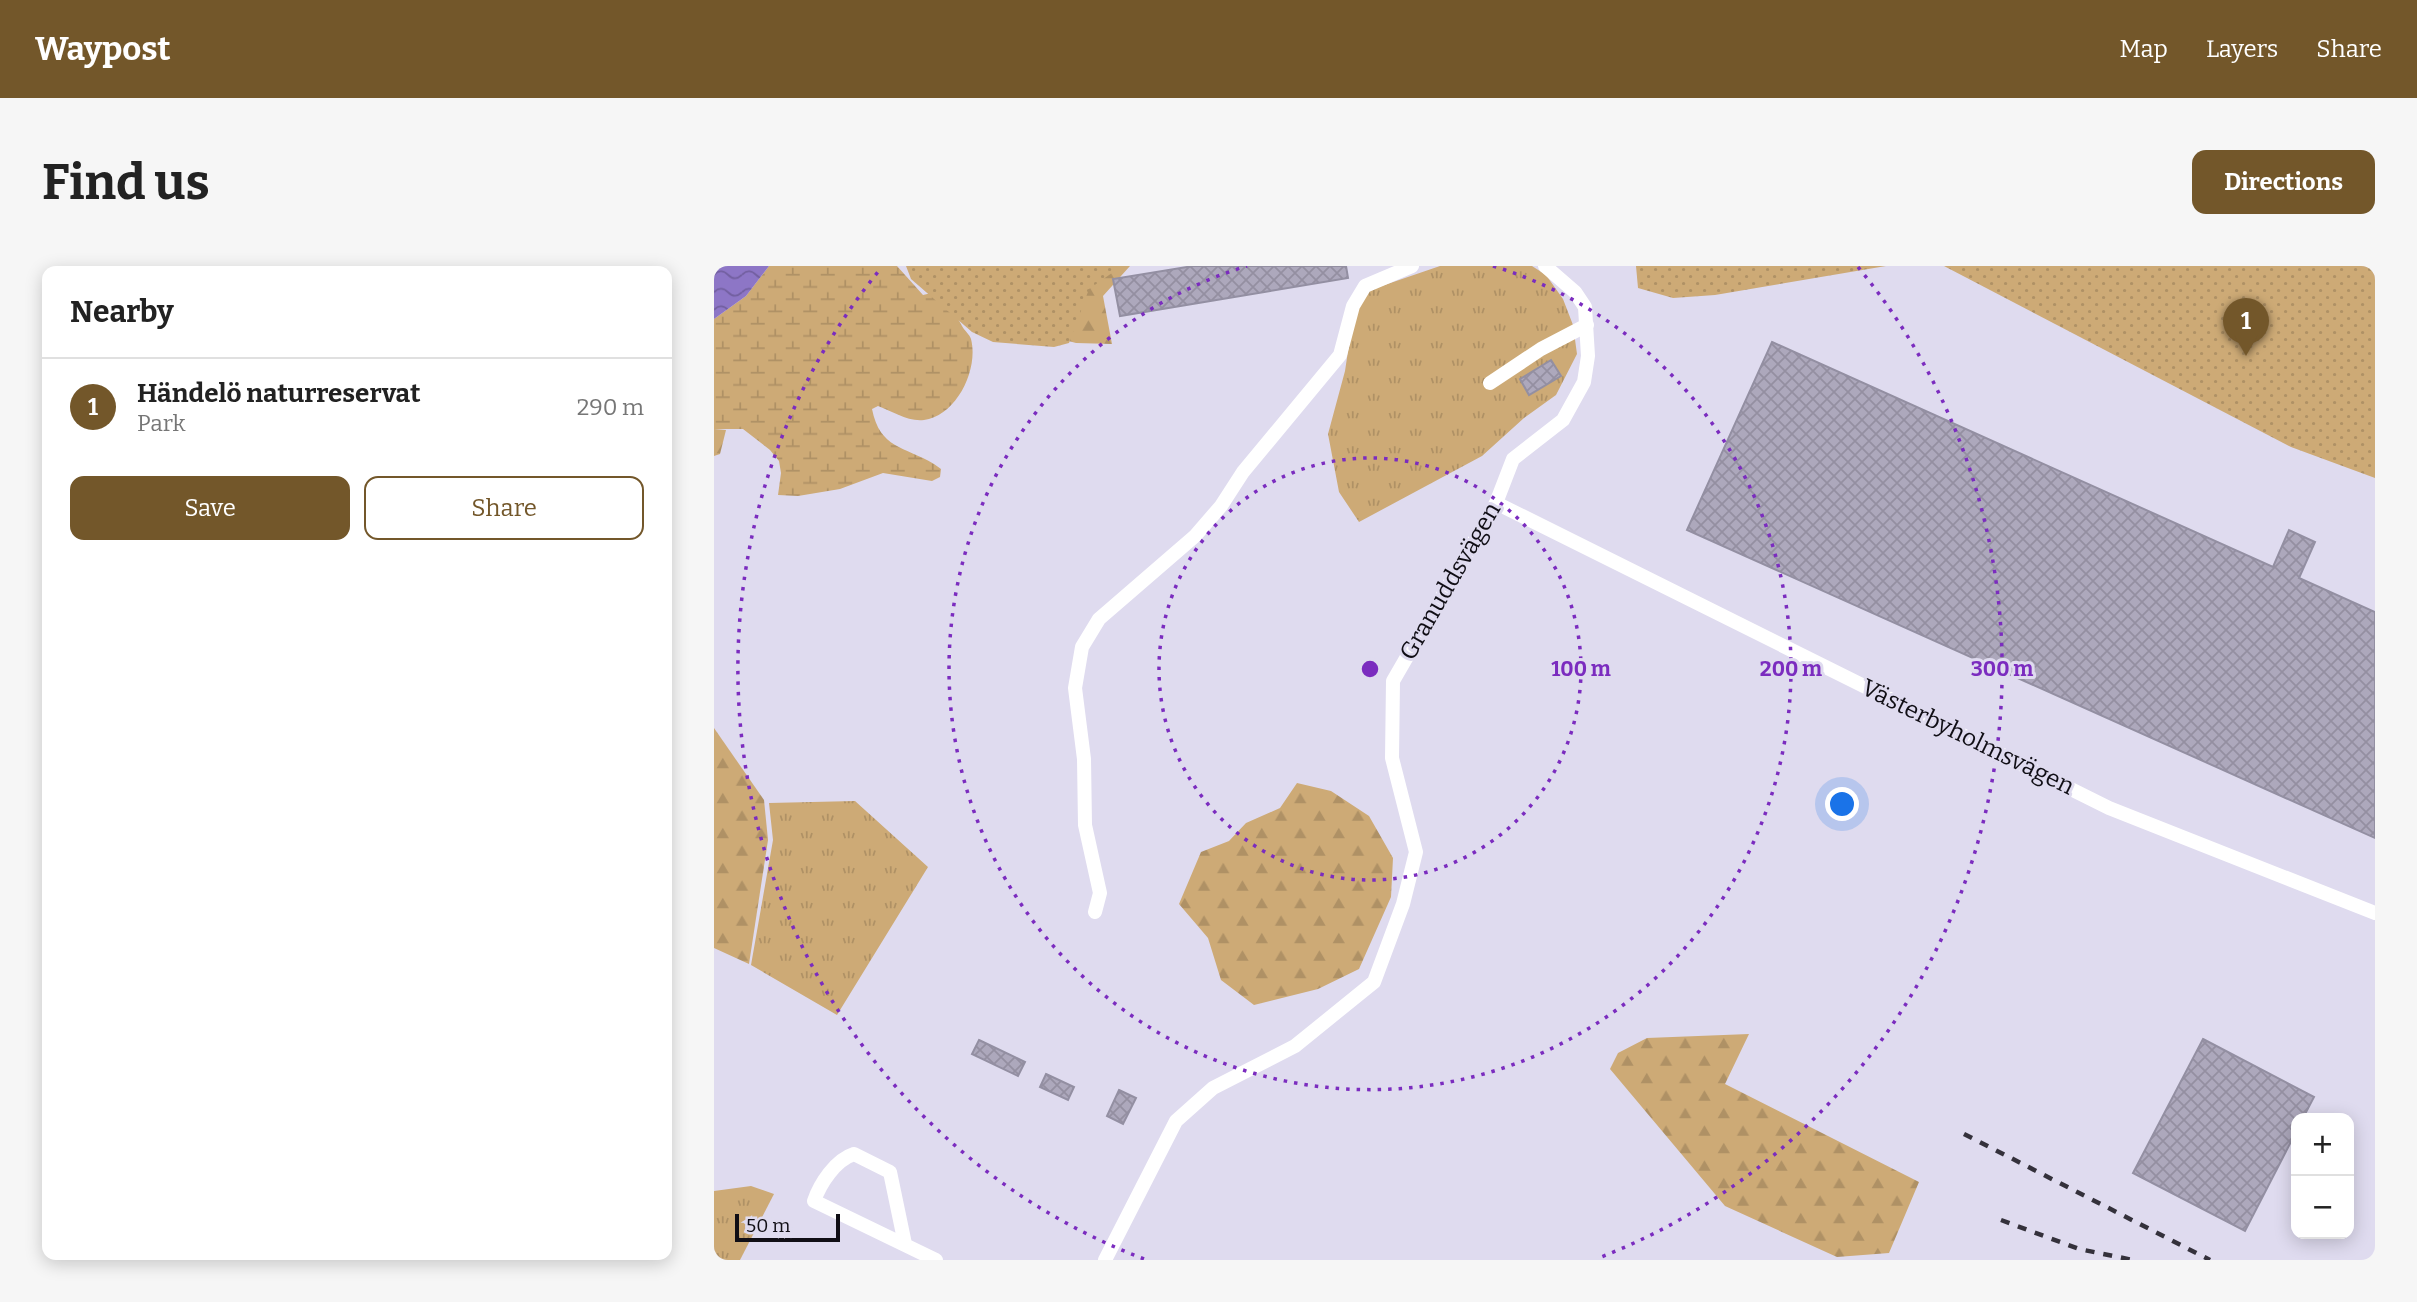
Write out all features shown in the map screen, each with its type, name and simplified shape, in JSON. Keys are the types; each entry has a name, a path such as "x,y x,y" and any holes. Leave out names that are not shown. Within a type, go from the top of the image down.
{"street":[{"path":"1095,912 1100,892 1085,825 1084,759 1075,688 1082,647 1099,619 1195,536 1221,506 1243,472 1340,355 1353,306 1365,286 1412,266"},
{"name":"Granuddsvägen","path":"1105,1260 1176,1121 1213,1088 1295,1046 1374,982 1403,904 1416,852 1392,758 1394,681 1496,503 1513,459 1563,421 1578,399 1584,382 1588,356 1585,307 1575,292 1545,266"},
{"path":"1490,383 1541,349 1587,326"},
{"name":"Västerbyholmsvägen","path":"1496,503 2109,808 2375,912"},
{"path":"905,1244 890,1172 854,1154 846,1156 818,1189 814,1201 936,1260"}],"green space":[{"path":"769,266 897,266 923,295 936,292 948,304 970,337 973,351 968,377 955,401 936,417 924,420 906,418 878,406 872,409 881,432 887,439 941,469 940,477 932,481 883,473 840,489 798,496 778,495 781,473 779,461 770,450 743,429 714,429 714,319 746,296"},
{"path":"906,266 1122,266 1089,289 1069,343 1054,347 993,342 972,332 911,279"},
{"path":"913,266 1130,266 1103,296 1112,344 1076,343 1012,326"},
{"path":"1440,266 1532,266 1546,275 1563,299 1573,325 1577,354 1556,395 1524,418 1482,456 1359,522 1339,492 1328,434 1345,371 1353,318 1367,291"},
{"path":"1636,266 1886,266 1715,295 1673,298 1638,288"},
{"path":"1944,266 2375,266 2375,478 2291,447"},
{"path":"714,429 726,430 720,454 714,456"},
{"path":"714,728 764,800 768,840 749,964 714,948"},
{"path":"1297,783 1331,791 1369,816 1393,858 1391,897 1359,969 1318,989 1254,1005 1221,980 1208,938 1179,904 1201,852 1229,841 1246,823 1280,808"},
{"path":"855,801 928,867 837,1015 751,965 773,840 769,803"},
{"path":"1749,1034 1725,1084 1919,1182 1889,1253 1837,1257 1725,1206 1610,1069 1618,1053 1647,1038"},
{"path":"751,1186 774,1194 740,1260 714,1260 714,1191"}],"water":[{"path":"714,266 769,266 746,296 714,319"}],"building":[{"path":"1193,266 1346,266 1348,278 1120,316 1113,279"},
{"path":"1772,342 2273,567 2289,530 2315,542 2299,578 2375,612 2375,838 1687,530"},
{"path":"1551,360 1561,376 1529,395 1520,379"},
{"path":"2203,1039 2314,1097 2306,1113 2291,1113 2291,1142 2245,1231 2133,1173"},
{"path":"979,1040 1025,1062 1018,1076 972,1054"},
{"path":"1046,1074 1074,1087 1068,1100 1040,1087"},
{"path":"1119,1090 1136,1098 1123,1124 1107,1116"}],"railway":[{"path":"1964,1134 2210,1260"},
{"path":"2001,1220 2079,1249 2133,1260"}],"place":[{"name":"Händelö naturreservat","path":"2246,356"}]}
